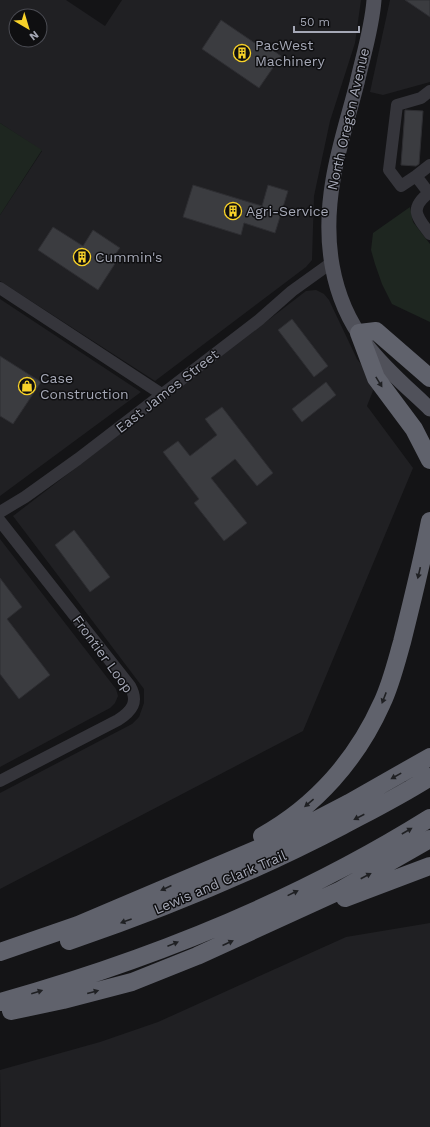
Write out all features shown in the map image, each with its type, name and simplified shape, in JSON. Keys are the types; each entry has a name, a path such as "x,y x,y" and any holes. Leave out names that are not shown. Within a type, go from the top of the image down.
{"highway":[{"path":"430,378 376,331 359,333 376,378 414,429 430,460"},
{"path":"194,875 236,849 275,828 303,808 337,775 363,739 383,702 392,679 408,620 430,521"},
{"path":"0,952 86,922 144,899 194,875 276,841 430,757"},
{"name":"Lewis and Clark Trail","path":"0,962 102,930 228,881 308,844 389,802 430,777"},
{"path":"0,1002 123,964 243,916 331,874 430,818"},
{"path":"0,1013 63,1000 132,982 197,956 339,891 430,839"},
{"path":"256,930 430,866"}],"main road":[{"name":"North Oregon Avenue","path":"374,0 364,51 333,178 328,224 331,263 341,298 359,333 378,358 430,409"}],"street":[{"path":"430,91 420,98 397,105 389,170 401,186 430,165"},
{"path":"416,176 430,192 419,201 416,209 418,218 430,234"},
{"name":"East James Street","path":"0,512 38,488 163,395 259,320 292,291 331,263"},
{"path":"0,288 163,395"},
{"name":"Frontier Loop","path":"0,521 130,686 135,696 135,701 129,712 118,720 0,781"}],"shaded area":[{"path":"0,0 66,0 105,26 122,0 361,0 355,43 330,121 314,196 312,260 306,267 155,381 0,281 0,215 42,151 0,123"},
{"path":"390,0 430,0 430,82 383,95 370,92"},
{"path":"0,123 42,150 0,215"},
{"path":"410,207 413,222 430,244 430,322 392,304 382,284 371,250 373,233"},
{"path":"316,290 324,294 329,300 357,359 376,383 367,406 413,468 303,731 0,889 0,793 132,724 139,717 144,703 144,689 13,516 306,291"},
{"path":"0,299 141,392 0,496"},
{"path":"0,539 116,689 118,696 115,703 110,708 0,767"},
{"path":"430,923 430,1127 1,1127 0,1070 100,1042 158,1022 346,937"}],"building":[{"path":"405,0 430,0 430,17"},
{"name":"PacWest Machinery","path":"221,20 265,50 267,46 281,56 259,88 202,49"},
{"path":"405,110 423,111 419,164 416,166 401,165"},
{"name":"Agri-Service","path":"193,185 262,206 268,185 288,191 275,233 244,223 241,235 183,217"},
{"name":"Cummin's","path":"53,227 83,246 93,230 120,248 114,256 118,259 98,290 38,250"},
{"path":"292,319 328,366 314,377 278,330"},
{"path":"0,356 41,382 13,424 0,416"},
{"path":"326,382 336,395 302,422 292,409"},
{"path":"222,407 273,473 257,486 235,459 211,478 247,523 224,541 194,503 199,499 163,452 178,441 190,456 217,435 205,419"},
{"path":"74,530 110,577 90,592 55,545"},
{"path":"0,578 22,607 7,619 50,675 19,699 0,674"}],"place":[{"name":"PacWest Machinery","path":"242,53"},
{"name":"Agri-Service","path":"233,211"},
{"name":"Cummin's","path":"82,257"},
{"name":"Case Construction","path":"27,386"}]}
